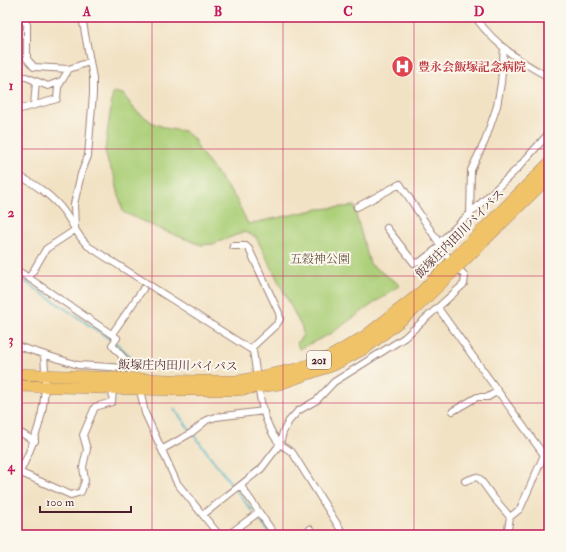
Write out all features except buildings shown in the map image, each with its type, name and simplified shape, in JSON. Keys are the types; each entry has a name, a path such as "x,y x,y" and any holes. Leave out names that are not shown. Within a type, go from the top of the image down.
{"highway":[{"name":"飯塚庄内田川バイパス","path":"455,265 549,163"},
{"name":"飯塚庄内田川バイパス","path":"17,374 46,381 113,389 212,391 258,382 297,369 331,356 365,336 455,265 549,177"},
{"name":"飯塚庄内田川バイパス","path":"17,386 46,381 239,380 258,382"}],"street":[{"path":"20,17 27,24 27,59 34,67 69,69 90,62"},
{"path":"75,230 74,204 81,174 88,156 93,94 90,62 82,17"},
{"path":"475,17 488,33 504,48 549,77"},
{"path":"470,216 470,170 485,141 497,106 501,83 504,48"},
{"path":"17,110 57,99 58,87 69,69"},
{"path":"17,78 26,77 48,86 62,81"},
{"path":"34,106 36,82"},
{"path":"387,228 414,263 420,262 470,216 518,168 549,134"},
{"path":"17,174 29,181 55,202 65,213 78,237 88,246 253,350 264,411 273,433 280,444 292,452 344,535"},
{"path":"204,514 262,469 280,444 283,432 289,421 298,411 317,400 334,382 404,338 464,284 465,276 439,245 400,184 357,207"},
{"path":"29,278 46,249 75,230"},
{"path":"233,246 246,246 250,249 279,313 280,319 250,349"},
{"path":"17,270 113,339 129,366 78,365 17,346"},
{"path":"113,339 143,289"},
{"path":"438,308 544,455 520,509 510,517 507,535"},
{"path":"44,355 46,381 39,428 35,440 18,473 71,495 81,492 84,481 83,467 87,449 83,438 84,430 95,408 112,402 113,389"},
{"path":"140,390 145,413 163,449 177,483 204,514 219,535"},
{"path":"453,411 477,398 488,397 498,391"},
{"path":"163,449 193,432 207,420 216,417 264,411"},
{"path":"17,432 35,440"},
{"path":"465,481 476,477 480,479 510,517"},
{"path":"238,488 259,512 275,535"},
{"path":"228,535 259,512"},
{"path":"310,529 315,535"}],"green space":[{"name":"五穀神公園","path":"113,92 123,94 135,110 153,123 169,129 184,131 194,139 199,150 236,199 248,224 319,209 355,206 356,215 370,264 400,285 330,334 299,349 297,343 303,335 302,328 256,237 244,232 213,244 201,245 155,227 123,212 114,175 108,163 105,150"}],"waterway":[{"path":"17,276 117,344 136,362"},
{"path":"174,409 252,511"},
{"path":"259,519 271,535"}],"place":[{"name":"豊永会飯塚記念病院","path":"403,67"}]}
